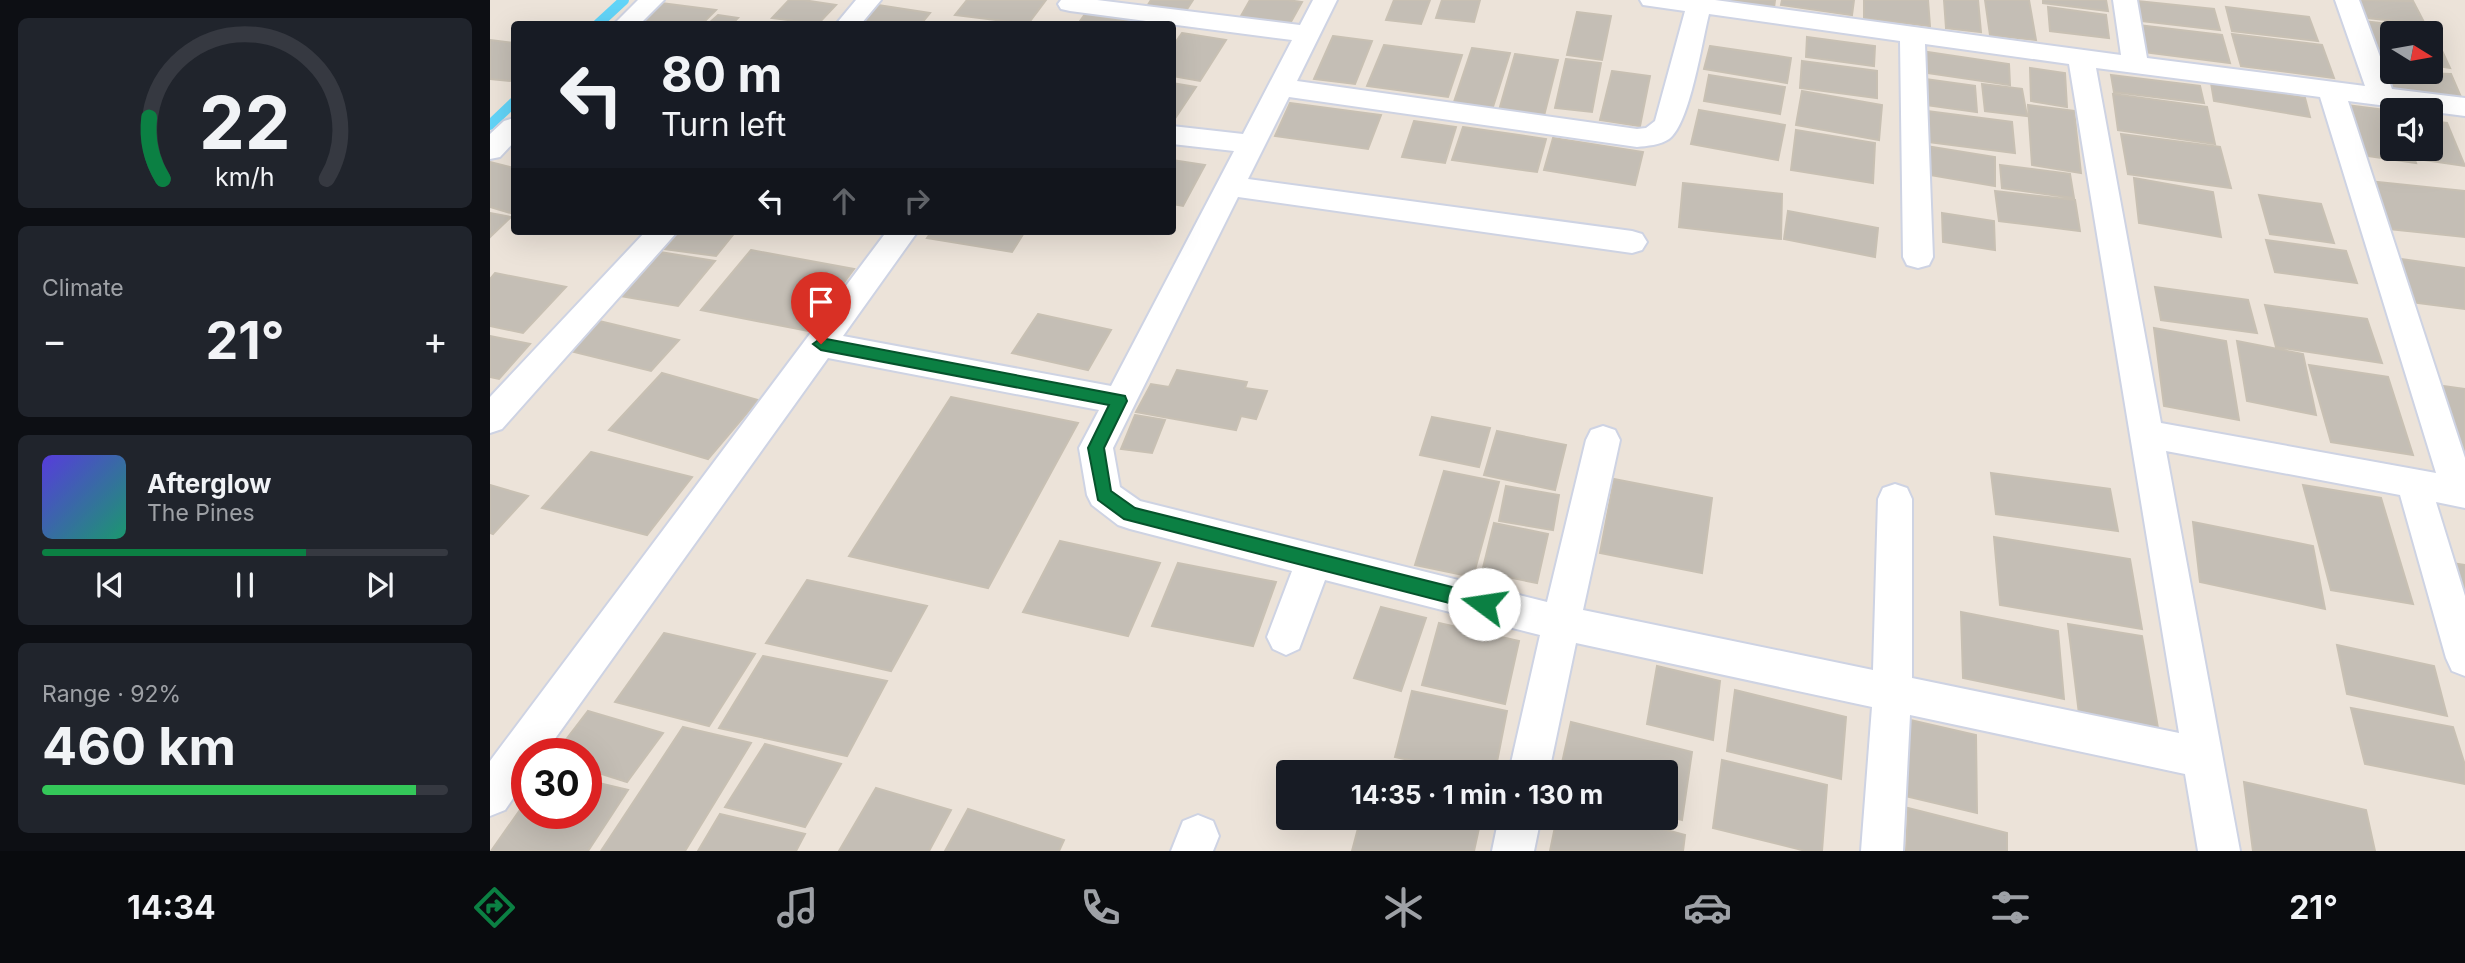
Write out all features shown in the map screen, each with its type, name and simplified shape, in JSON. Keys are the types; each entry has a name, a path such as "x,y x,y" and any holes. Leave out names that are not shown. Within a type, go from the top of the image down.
{"street":[{"path":"629,21 652,0"},
{"path":"851,21 869,0"},
{"path":"1325,0 1096,448 1104,495 1130,514 1560,623 2205,758"},
{"path":"1653,0 1699,3 1912,37 2465,107"},
{"path":"2125,0 2135,65"},
{"path":"2347,0 2382,97"},
{"path":"1057,21 1071,2 1307,33"},
{"path":"1280,86 1637,138 1650,137 1662,132 1668,122 1699,3"},
{"path":"1912,37 1918,257"},
{"path":"2081,57 2205,758 2219,851"},
{"path":"2331,90 2462,493"},
{"path":"1176,135 1251,144"},
{"path":"1228,186 1632,242"},
{"path":"490,419 659,235"},
{"path":"490,795 901,235"},
{"path":"821,344 1119,401"},
{"path":"2147,434 2462,493"},
{"path":"1532,760 1560,623 1603,440"},
{"path":"2413,482 2465,658"},
{"path":"1882,851 1892,693 1895,499"},
{"path":"1286,637 1314,561"},
{"path":"1513,851 1517,830"}],"building":[{"path":"789,0 836,5 821,21 772,18"},
{"path":"967,0 1046,0 1030,21 1004,21 955,15"},
{"path":"1151,0 1193,0 1182,17 1144,11"},
{"path":"1250,0 1302,2 1287,29 1237,23"},
{"path":"1394,0 1430,0 1421,24 1386,20"},
{"path":"1442,0 1480,0 1474,22 1436,18"},
{"path":"1727,0 1775,0 1774,8 1727,3"},
{"path":"1782,0 1854,0 1852,15 1781,5"},
{"path":"1864,0 1928,0 1930,26 1864,18"},
{"path":"1944,0 1978,0 1981,32 1946,28"},
{"path":"1985,0 2029,0 2036,40 1990,35"},
{"path":"2043,0 2106,0 2108,11 2043,3"},
{"path":"2358,0 2413,1 2423,21 2396,21 2367,18"},
{"path":"2137,1 2214,9 2220,30 2142,21"},
{"path":"661,3 716,10 705,21 642,21"},
{"path":"878,5 930,13 923,21 865,21"},
{"path":"2048,7 2106,15 2109,38 2050,31"},
{"path":"2226,7 2309,17 2318,41 2232,31"},
{"path":"1577,12 1611,16 1602,60 1567,55"},
{"path":"1085,14 1127,21 1080,21"},
{"path":"718,15 738,18 735,21 711,21"},
{"path":"2363,21 2380,23 2379,59"},
{"path":"2138,25 2222,35 2230,63 2144,52"},
{"path":"1182,33 1226,40 1200,81 1176,77 1176,41"},
{"path":"2232,34 2322,45 2334,78 2241,66"},
{"path":"1333,36 1372,41 1355,84 1314,79"},
{"path":"1807,37 1875,46 1874,66 1806,57"},
{"path":"490,40 511,43 511,80 490,79"},
{"path":"1384,45 1462,55 1448,97 1367,86"},
{"path":"1710,46 1791,58 1787,83 1704,69"},
{"path":"1472,48 1510,53 1492,110 1453,105"},
{"path":"1921,51 2009,64 2010,85 1920,72"},
{"path":"2443,53 2450,68 2443,67"},
{"path":"1515,54 1558,60 1543,120 1498,114"},
{"path":"1566,59 1601,63 1592,112 1555,108"},
{"path":"1802,61 1877,71 1877,98 1800,88"},
{"path":"2030,68 2065,73 2067,107 2031,101"},
{"path":"1612,71 1650,76 1640,126 1600,120"},
{"path":"2443,74 2451,74 2461,97 2390,88 2389,84 2443,84"},
{"path":"1709,75 1785,87 1780,114 1704,101"},
{"path":"2111,75 2200,86 2204,103 2114,92"},
{"path":"1918,78 1975,86 1977,112 1918,104"},
{"path":"2211,83 2305,98 2310,117 2214,101"},
{"path":"1176,84 1196,87 1176,117"},
{"path":"1982,84 2022,89 2027,116 1985,111"},
{"path":"1802,91 1882,105 1879,140 1796,125"},
{"path":"2113,94 2207,107 2215,144 2118,130"},
{"path":"1290,103 1381,115 1368,149 1275,136"},
{"path":"2339,104 2380,109 2380,158 2355,154"},
{"path":"2028,105 2074,111 2081,173 2032,165"},
{"path":"1699,110 1785,125 1778,160 1691,144"},
{"path":"1927,111 2012,122 2015,153 1929,142"},
{"path":"1414,121 1456,127 1445,163 1402,157"},
{"path":"2443,122 2447,123 2465,166 2431,161 2443,161"},
{"path":"1463,127 1546,139 1537,172 1452,160"},
{"path":"1796,130 1875,143 1873,183 1791,170"},
{"path":"2121,134 2220,147 2231,188 2128,174"},
{"path":"1553,138 1643,152 1635,185 1544,170"},
{"path":"1920,145 1995,157 1995,186 1918,173"},
{"path":"1176,161 1205,165 1183,206 1176,205"},
{"path":"490,162 511,167 511,213 490,207"},
{"path":"2000,165 2070,174 2074,198 2002,188"},
{"path":"2134,178 2213,192 2221,237 2139,223"},
{"path":"2368,181 2465,191 2465,237 2389,229"},
{"path":"1683,183 1782,194 1781,239 1679,227"},
{"path":"1995,191 2075,200 2080,231 1999,221"},
{"path":"2259,195 2321,204 2334,243 2270,234"},
{"path":"1788,211 1878,228 1875,257 1784,239"},
{"path":"490,213 511,217 490,237"},
{"path":"1942,213 1994,221 1995,250 1943,242"},
{"path":"676,235 733,235 716,256 664,249"},
{"path":"929,235 1023,235 1012,252 927,238"},
{"path":"2266,240 2346,251 2357,283 2275,272"},
{"path":"648,250 715,261 678,306 609,294"},
{"path":"751,250 854,269 808,331 701,310"},
{"path":"2387,257 2465,268 2465,309 2403,301"},
{"path":"495,273 566,287 523,333 490,326 490,279"},
{"path":"2155,287 2248,300 2257,333 2161,320"},
{"path":"2265,305 2367,319 2382,363 2276,347"},
{"path":"1038,314 1111,330 1088,370 1012,353"},
{"path":"595,320 679,340 651,371 566,350"},
{"path":"2154,328 2226,341 2239,420 2164,406"},
{"path":"490,336 530,344 499,379 490,377"},
{"path":"2237,341 2303,354 2316,415 2247,401"},
{"path":"2309,365 2388,377 2413,455 2331,442"},
{"path":"1177,370 1247,382 1245,388 1267,391 1256,419 1241,416 1236,430 1136,412 1151,384 1169,387"},
{"path":"662,373 758,400 708,459 609,430"},
{"path":"2429,384 2465,389 2465,466"},
{"path":"951,397 1078,423 988,588 849,556"},
{"path":"1135,415 1165,420 1152,453 1121,449"},
{"path":"1432,417 1490,428 1479,467 1420,455"},
{"path":"1497,431 1566,445 1555,490 1484,475"},
{"path":"591,452 692,477 647,535 542,508"},
{"path":"1444,471 1499,482 1473,577 1415,565"},
{"path":"1991,473 2110,489 2118,531 1996,514"},
{"path":"1614,479 1712,498 1702,573 1600,553"},
{"path":"490,485 528,496 493,534 490,533"},
{"path":"2303,485 2381,498 2413,604 2331,590"},
{"path":"1506,486 1559,495 1553,530 1499,521"},
{"path":"2193,522 2313,546 2325,609 2200,582"},
{"path":"1494,523 1548,534 1537,583 1482,572"},
{"path":"1994,537 2130,559 2142,629 2000,605"},
{"path":"1060,541 1160,563 1128,636 1023,612"},
{"path":"2445,562 2465,565 2465,608"},
{"path":"1178,563 1276,582 1253,646 1152,626"},
{"path":"807,580 927,606 891,671 766,643"},
{"path":"1381,607 1426,618 1401,691 1354,678"},
{"path":"1961,612 2058,631 2064,699 1963,678"},
{"path":"1439,623 1519,641 1505,704 1422,685"},
{"path":"2068,624 2142,636 2158,728 2079,714"},
{"path":"664,633 755,654 709,726 615,702"},
{"path":"2337,645 2434,666 2447,716 2347,694"},
{"path":"763,656 887,681 847,756 719,728"},
{"path":"1657,666 1720,681 1713,740 1647,724"},
{"path":"1735,690 1846,717 1841,779 1727,751"},
{"path":"1412,691 1507,711 1497,760 1409,760 1395,757"},
{"path":"2351,708 2453,727 2465,765 2465,784 2365,764"},
{"path":"588,711 663,733 627,782 602,774 602,738 567,738"},
{"path":"1906,719 1976,735 1977,813 1905,796"},
{"path":"1571,722 1692,752 1682,820 1678,819 1678,760 1563,760"},
{"path":"683,727 751,743 685,851 601,851"},
{"path":"765,744 841,764 805,827 725,807"},
{"path":"1722,760 1827,785 1822,851 1806,851 1713,828"},
{"path":"2244,782 2366,810 2375,851 2253,851"},
{"path":"602,784 628,790 588,851 491,851 511,823 511,829 602,829"},
{"path":"876,788 951,810 929,851 839,851"},
{"path":"1908,808 2007,833 2007,851 1906,851"},
{"path":"968,809 1064,840 1059,851 945,851"},
{"path":"720,814 805,834 796,851 698,851"},
{"path":"1358,830 1479,830 1474,851 1352,851"},
{"path":"1554,830 1666,830 1685,835 1683,851 1550,851"}],"waterway":[{"path":"601,21 624,0"},
{"path":"490,125 511,105"}],"route":[{"path":"821,344 1119,401 1096,448 1104,495 1130,514 1484,604"}]}
